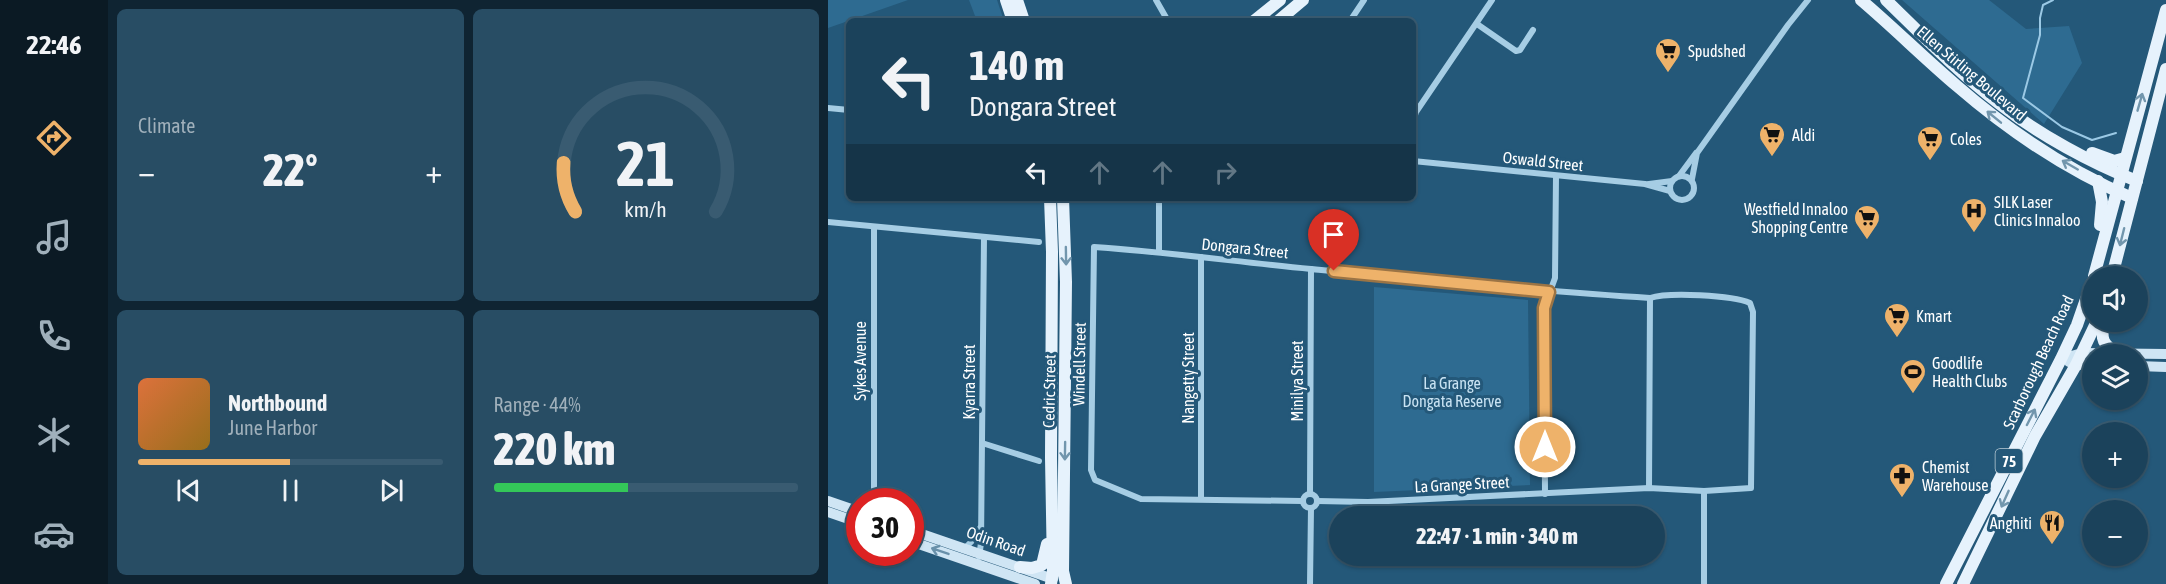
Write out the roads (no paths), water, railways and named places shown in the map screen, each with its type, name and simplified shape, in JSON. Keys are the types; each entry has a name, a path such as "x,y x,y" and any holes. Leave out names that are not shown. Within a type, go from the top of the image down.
{"main road":[{"path":"1006,0 1012,18"},
{"path":"1017,0 1023,18"},
{"path":"1255,18 1260,8 1268,0"},
{"path":"1258,18 1280,0"},
{"path":"1282,18 1303,0"},
{"name":"Ellen Stirling Boulevard","path":"1861,0 1956,86 2003,124 2097,181 2132,198"},
{"name":"Ellen Stirling Boulevard","path":"1886,0 1952,63 1999,103 2051,137 2137,181"},
{"path":"2096,266 2166,10"},
{"path":"2115,266 2166,69"},
{"path":"2051,137 2070,142 2114,161 2124,158"},
{"path":"2095,266 2102,215 2101,189 2097,181"},
{"name":"Cedric Street","path":"1050,201 1052,581"},
{"name":"Cedric Street","path":"1063,201 1066,282 1063,571 1068,584"},
{"name":"Scarborough Beach Road","path":"1946,584 2061,358 2082,311"},
{"path":"2061,358 2082,353"},
{"name":"Scarborough Beach Road","path":"1963,584 2035,436 2082,353"},
{"path":"2148,354 2166,354"},
{"path":"2061,358 2076,365 2082,365"},
{"path":"2148,366 2166,367"},
{"path":"828,501 846,507"},
{"path":"1020,567 1042,566 1047,552 1051,510"},
{"path":"828,512 846,518"},
{"path":"1971,584 1989,546 1993,524"},
{"name":"Odin Road","path":"924,536 962,553"},
{"name":"Odin Road","path":"924,544 1020,567 1052,581 1068,584"},
{"name":"Odin Road","path":"979,558 1035,584"}],"street":[{"path":"1156,0 1166,18"},
{"path":"1352,18 1364,0"},
{"path":"1416,112 1492,0"},
{"path":"1646,184 1672,181 1679,176 1801,3 1808,0"},
{"path":"1477,24 1516,51 1520,50 1533,30"},
{"path":"828,108 846,110"},
{"path":"1672,181 1670,191 1674,198 1686,200 1694,190 1692,179 1697,153"},
{"name":"Oswald Street","path":"1416,161 1646,184 1670,191"},
{"path":"1545,494 1544,308 1555,278 1556,176"},
{"path":"1679,176 1692,179"},
{"path":"1159,251 1160,201"},
{"path":"828,222 1038,242"},
{"name":"Sykes Avenue","path":"872,488 874,226"},
{"name":"Kyarra Street","path":"979,558 984,237"},
{"name":"Dongara Street","path":"1094,247 1159,251 1311,269 1549,292 1650,298 1659,295 1703,296 1743,300 1750,303 1753,312 1751,488"},
{"name":"Windell Street","path":"1094,247 1091,470 1095,480 1141,499 1201,499"},
{"name":"Nangetty Street","path":"1201,499 1202,257"},
{"name":"Minilya Street","path":"1310,493 1311,269"},
{"path":"1649,488 1650,298"},
{"path":"982,443 1039,461"},
{"name":"La Grange Street","path":"1317,501 1368,502 1649,488 1704,491 1751,488"},
{"path":"1704,491 1704,584"},
{"path":"1310,493 1317,501 1311,508 1305,507 1302,501 1305,495 1310,493"},
{"path":"1201,499 1302,501"},
{"path":"1310,584 1311,508"},
{"path":"962,553 980,528"}],"waterway":[{"path":"2053,0 2043,5 2040,35 2023,98 2062,127 2092,140 2116,133"}],"place":[{"name":"Spudshed","path":"1668,74"},
{"name":"Aldi","path":"1772,158"},
{"name":"Coles","path":"1930,162"},
{"name":"SILK Laser Clinics Innaloo","path":"1974,234"},
{"name":"Westfield Innaloo Shopping Centre","path":"1867,241"},
{"name":"Kmart","path":"1897,339"},
{"name":"Goodlife Health Clubs","path":"1913,395"},
{"name":"Chemist Warehouse","path":"1902,499"},
{"name":"Anghiti","path":"2052,546"}],"park label":[{"name":"La Grange Dongata Reserve","path":"1452,392"}]}
